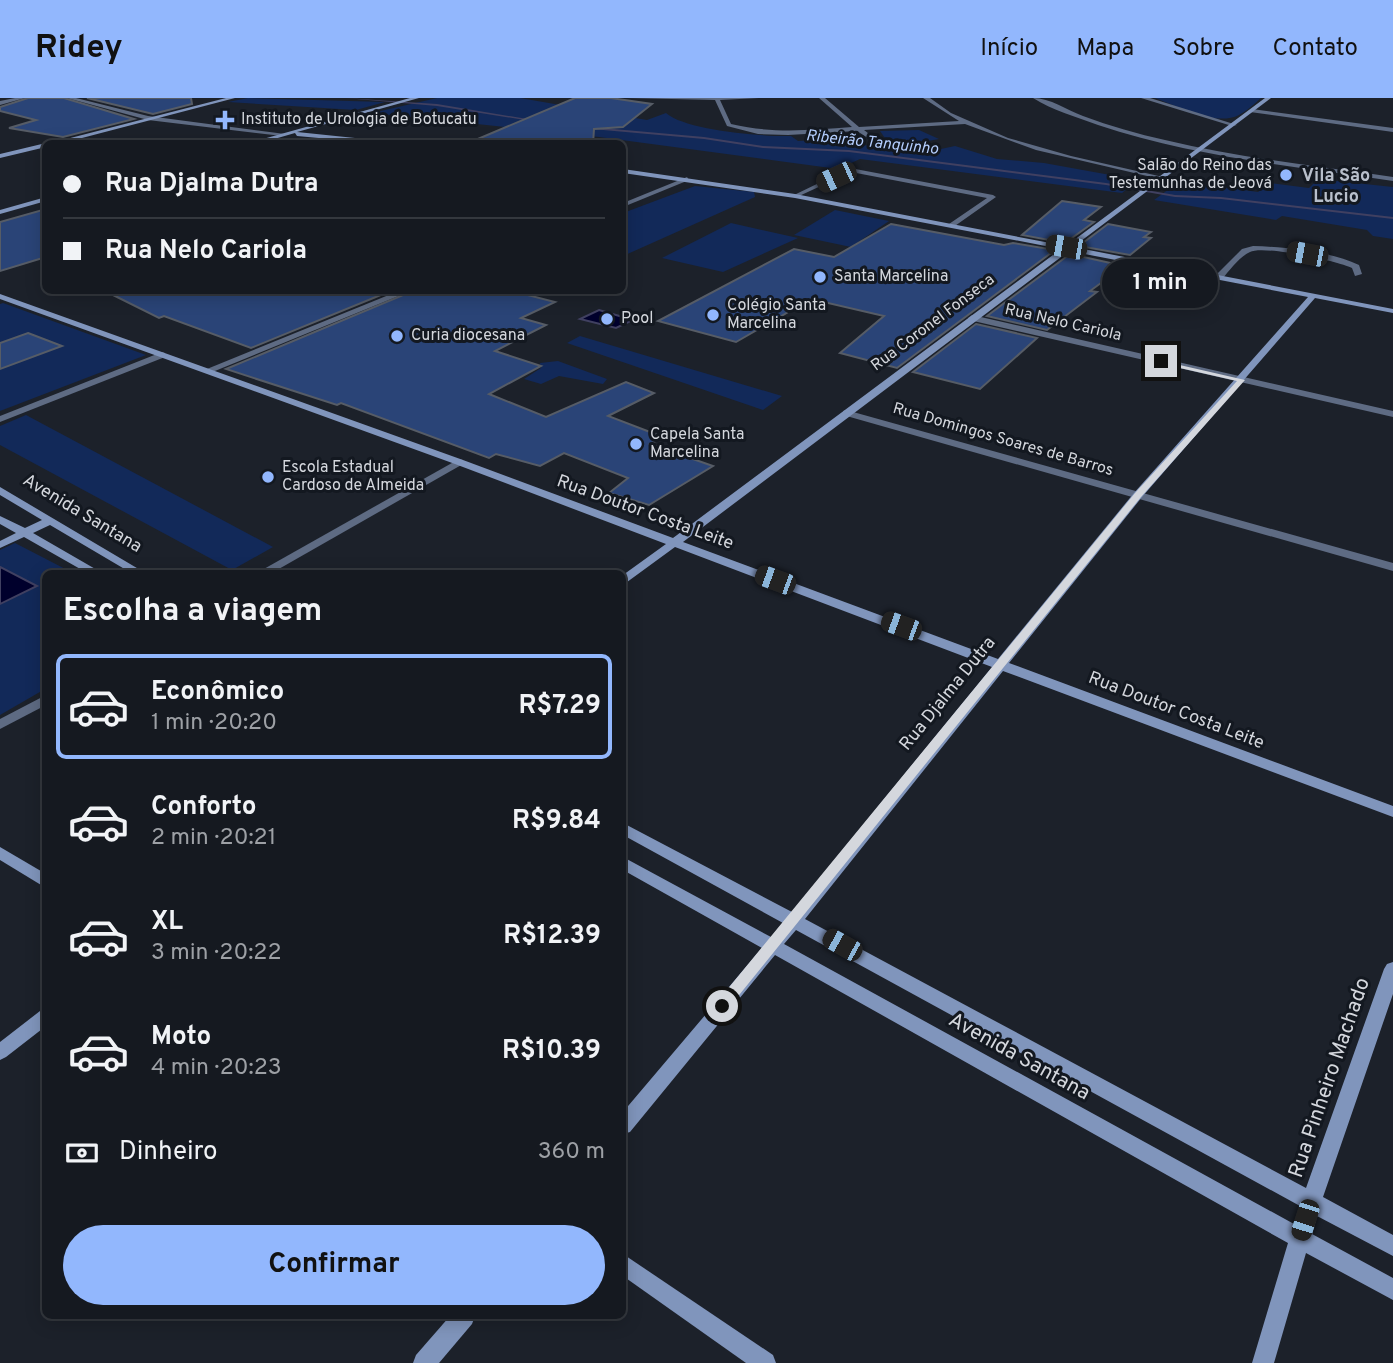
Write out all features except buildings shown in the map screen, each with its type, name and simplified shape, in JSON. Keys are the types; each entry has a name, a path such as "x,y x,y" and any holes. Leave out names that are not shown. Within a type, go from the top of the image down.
{"street":[{"path":"0,103 22,98"},
{"path":"70,98 148,118 359,140"},
{"path":"63,140 232,98"},
{"path":"629,98 756,98"},
{"path":"822,98 871,138"},
{"path":"926,98 969,122 1033,147 1160,177"},
{"path":"1036,98 1112,128 1201,149 1393,179"},
{"path":"1144,98 1234,125"},
{"name":"Rua Coronel Fonseca","path":"626,579 1268,98"},
{"path":"262,140 413,99"},
{"path":"717,99 729,125 737,129 788,133 969,122"},
{"path":"1252,111 1393,130"},
{"path":"0,156 42,146"},
{"path":"795,196 850,170 993,197 952,226"},
{"path":"626,171 795,196 1393,311"},
{"path":"626,204 687,179"},
{"path":"0,212 42,200"},
{"path":"1219,277 1245,251 1263,248 1344,261 1356,267 1358,274"},
{"path":"207,371 399,294"},
{"name":"Rua Djalma Dutra","path":"626,1122 795,920 1138,495 1242,380 1313,296"},
{"name":"Rua Doutor Costa Leite","path":"2,298 459,462 1393,812"},
{"name":"Rua Nelo Cariola","path":"972,318 1393,414"},
{"path":"0,419 162,355"},
{"name":"Rua Domingos Soares de Barros","path":"846,412 1393,567"},
{"path":"268,570 459,462"},
{"name":"Avenida Santana","path":"0,490 134,570"},
{"path":"0,519 92,570"},
{"path":"0,545 51,520"},
{"path":"0,725 42,701"},
{"name":"Avenida Santana","path":"626,830 1393,1246"},
{"path":"0,853 42,880"},
{"name":"Avenida Santana","path":"626,865 1393,1290"},
{"name":"Rua Pinheiro Machado","path":"1264,1363 1311,1202 1393,969"},
{"path":"0,1052 42,1019"},
{"path":"626,1266 765,1363"},
{"path":"424,1363 461,1319"}],"shaded area":[{"path":"248,98 385,102 356,110 228,102"},
{"path":"437,98 520,98 647,120 666,113 675,119 706,128 744,134 791,136 798,141 819,140 824,143 878,146 887,141 880,131 919,130 939,139 923,142 936,150 955,146 997,159 1044,163 1138,180 1122,193 860,159 838,169 626,140 372,113"},
{"path":"1155,98 1261,98 1239,115 1219,119 1196,114"},
{"path":"1318,179 1393,187 1393,239 1373,236 1367,230 1282,216 1276,220 1154,200 1180,181 1258,192 1270,183 1309,188"},
{"path":"695,186 754,192 755,197 626,255 626,212"},
{"path":"835,210 889,221 851,247 794,235"},
{"path":"731,223 798,238 723,272 662,258"},
{"path":"0,304 146,355 0,411"},
{"name":"Pool","path":"599,310 633,320 616,328 580,319"},
{"path":"580,336 782,396 763,410 567,343"},
{"path":"558,361 607,379 603,384 559,376 541,384 524,379 541,368 540,363"},
{"path":"26,415 273,547 232,570 0,445 0,426"},
{"path":"15,543 67,570 42,570 42,691 0,715 0,550"},
{"path":"0,567 37,586 0,604"}],"waterway":[{"name":"Ribeirão Tanquinho","path":"347,98 437,105 537,121"},
{"name":"Ribeirão Tanquinho","path":"592,128 704,138 763,147 849,151 1106,184 1175,196 1221,198 1393,218"}],"place":[{"name":"Instituto de Urologia de Botucatu","path":"225,120"},
{"name":"Salão do Reino das Testemunhas de Jeová","path":"1286,175"},
{"name":"Santa Marcelina","path":"820,277"},
{"name":"Colégio Santa Marcelina","path":"713,315"},
{"name":"Pool","path":"607,319"},
{"name":"Curia diocesana","path":"397,336"},
{"name":"Capela Santa Marcelina","path":"636,444"},
{"name":"Escola Estadual Cardoso de Almeida","path":"268,477"}],"district":[{"name":"Vila São Lucio","path":"1336,186"}],"route":[{"path":"722,1006 795,920 1138,495 1242,380 1161,361"}]}
